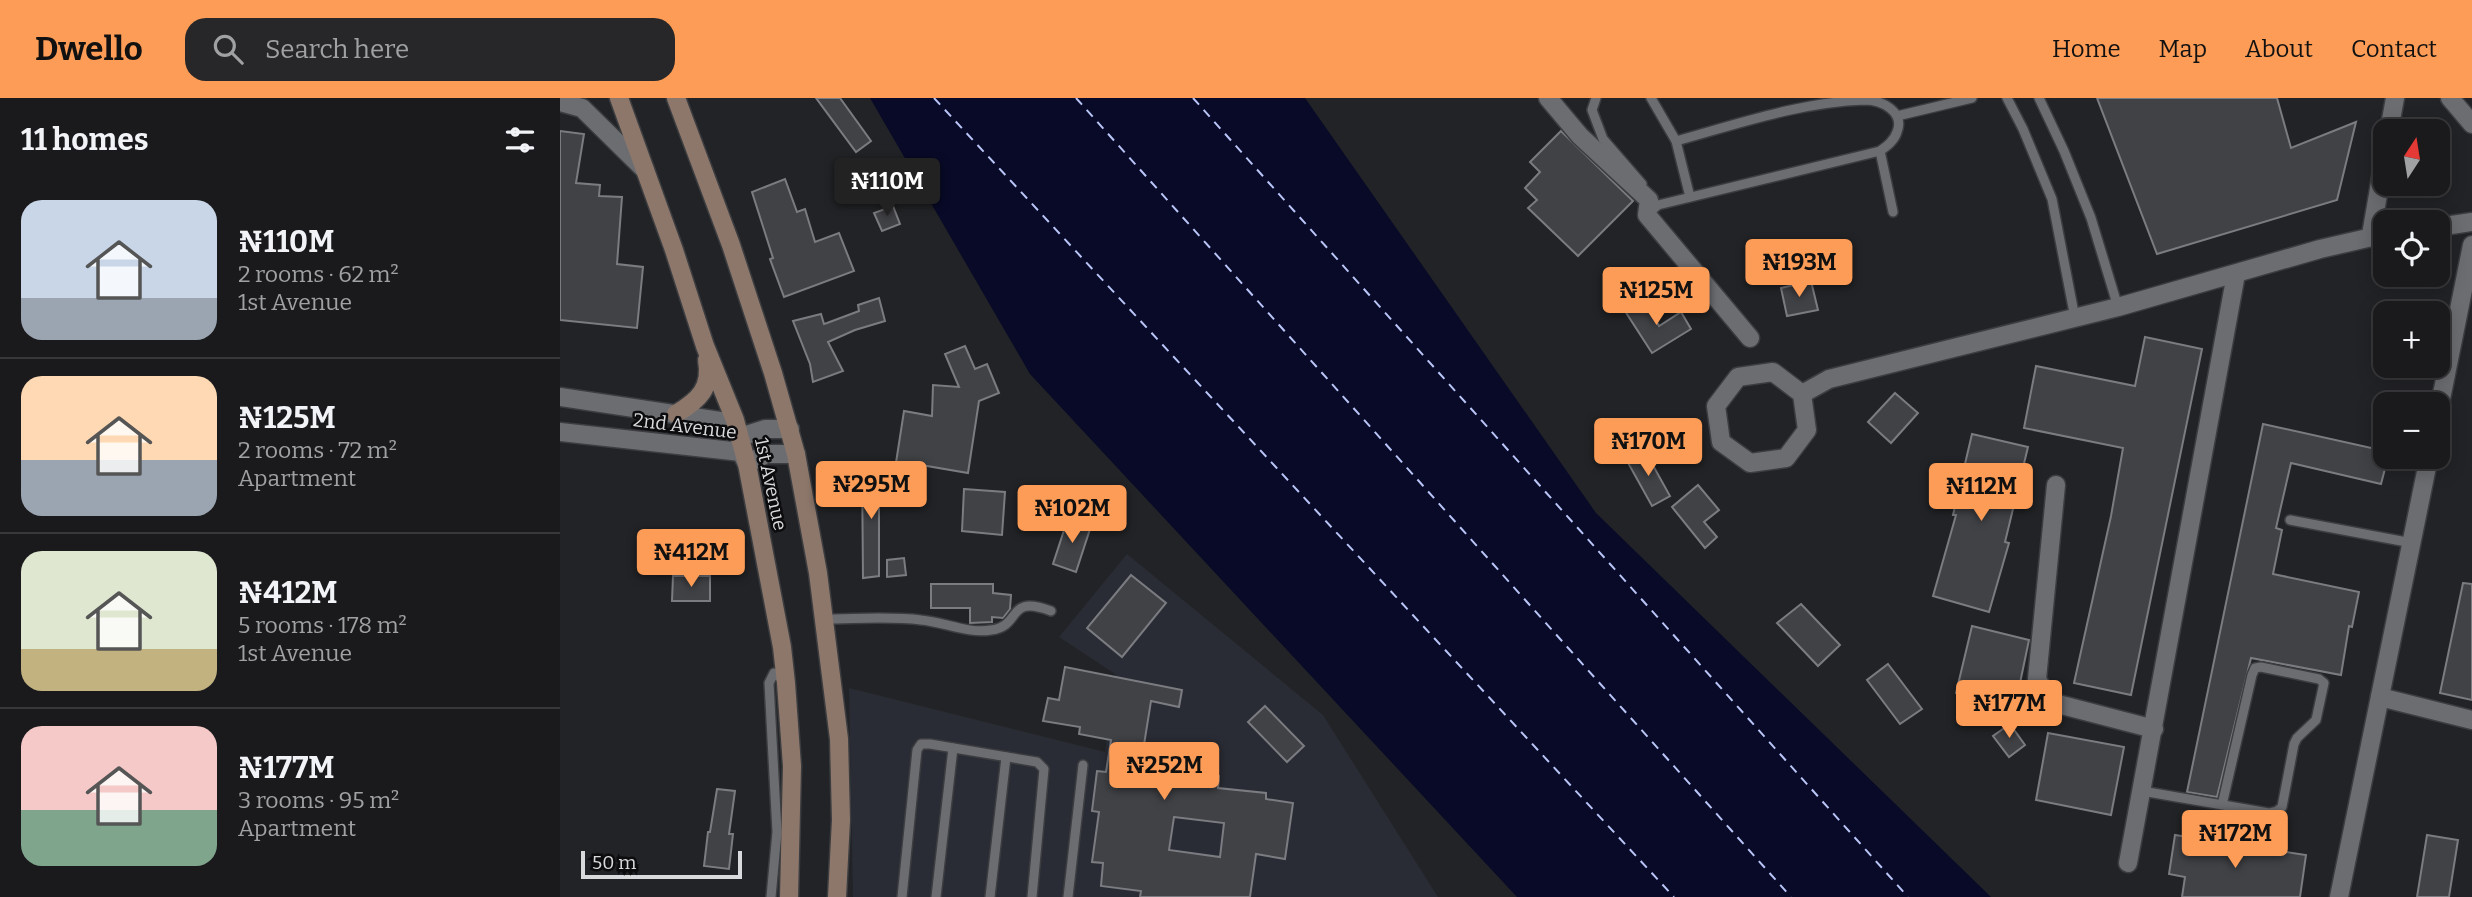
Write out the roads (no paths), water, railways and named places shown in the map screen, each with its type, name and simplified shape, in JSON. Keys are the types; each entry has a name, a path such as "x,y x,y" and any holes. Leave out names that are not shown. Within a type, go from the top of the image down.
{"main road":[{"name":"1st Avenue","path":"619,98 705,346 740,437 747,464 782,647 786,682 792,766 789,897"},
{"name":"1st Avenue","path":"676,98 731,245 796,454 818,573 839,739 841,820 837,897"},
{"path":"676,414 695,402 710,376 705,346"}],"street":[{"path":"1548,98 1580,136 1648,200 1750,338"},
{"path":"2391,119 2395,98"},
{"path":"2450,98 2472,124"},
{"path":"560,102 582,108 645,170"},
{"path":"2450,225 2472,222"},
{"path":"1802,394 1829,379 2118,307 2373,235"},
{"path":"2442,392 2472,246"},
{"path":"2128,863 2236,274"},
{"path":"1773,372 1802,394 1807,430 1786,458 1750,463 1721,442 1716,406 1738,377 1773,372"},
{"name":"2nd Avenue","path":"560,397 720,421 740,437 765,429 790,429"},
{"name":"2nd Avenue","path":"560,432 741,452 747,464 766,454 796,454"},
{"path":"2339,897 2427,469"},
{"path":"2056,485 2037,679 2047,697 2054,703 2154,729"},
{"path":"2380,697 2472,720"}],"lane":[{"path":"1596,98 1592,110 1604,139 1653,210 1690,197 1880,151 1892,141 1899,129 1897,116 1881,102 1867,100 1787,111 1676,141"},
{"path":"1651,98 1676,141 1690,197"},
{"path":"1897,116 1972,98"},
{"path":"2007,98 2052,199 2075,318"},
{"path":"2039,98 2091,218 2118,307"},
{"path":"1880,151 1893,212"},
{"path":"2290,520 2412,543"},
{"path":"823,619 922,620 969,629 992,630 1004,625 1020,607 1034,605 1051,611"},
{"path":"2142,791 2222,805 2269,813 2277,811 2282,807 2294,744 2319,715 2324,683 2319,679 2262,667 2255,668 2222,805"},
{"path":"771,897 777,832 769,683 774,673 786,682"},
{"path":"902,897 916,750 921,744 1037,762 1044,769 1032,897"},
{"path":"936,897 953,748"},
{"path":"990,897 1006,757"},
{"path":"1068,897 1083,765"}],"water":[{"path":"870,98 1305,98 1596,513 1991,897 1517,897 1030,374"}]}
